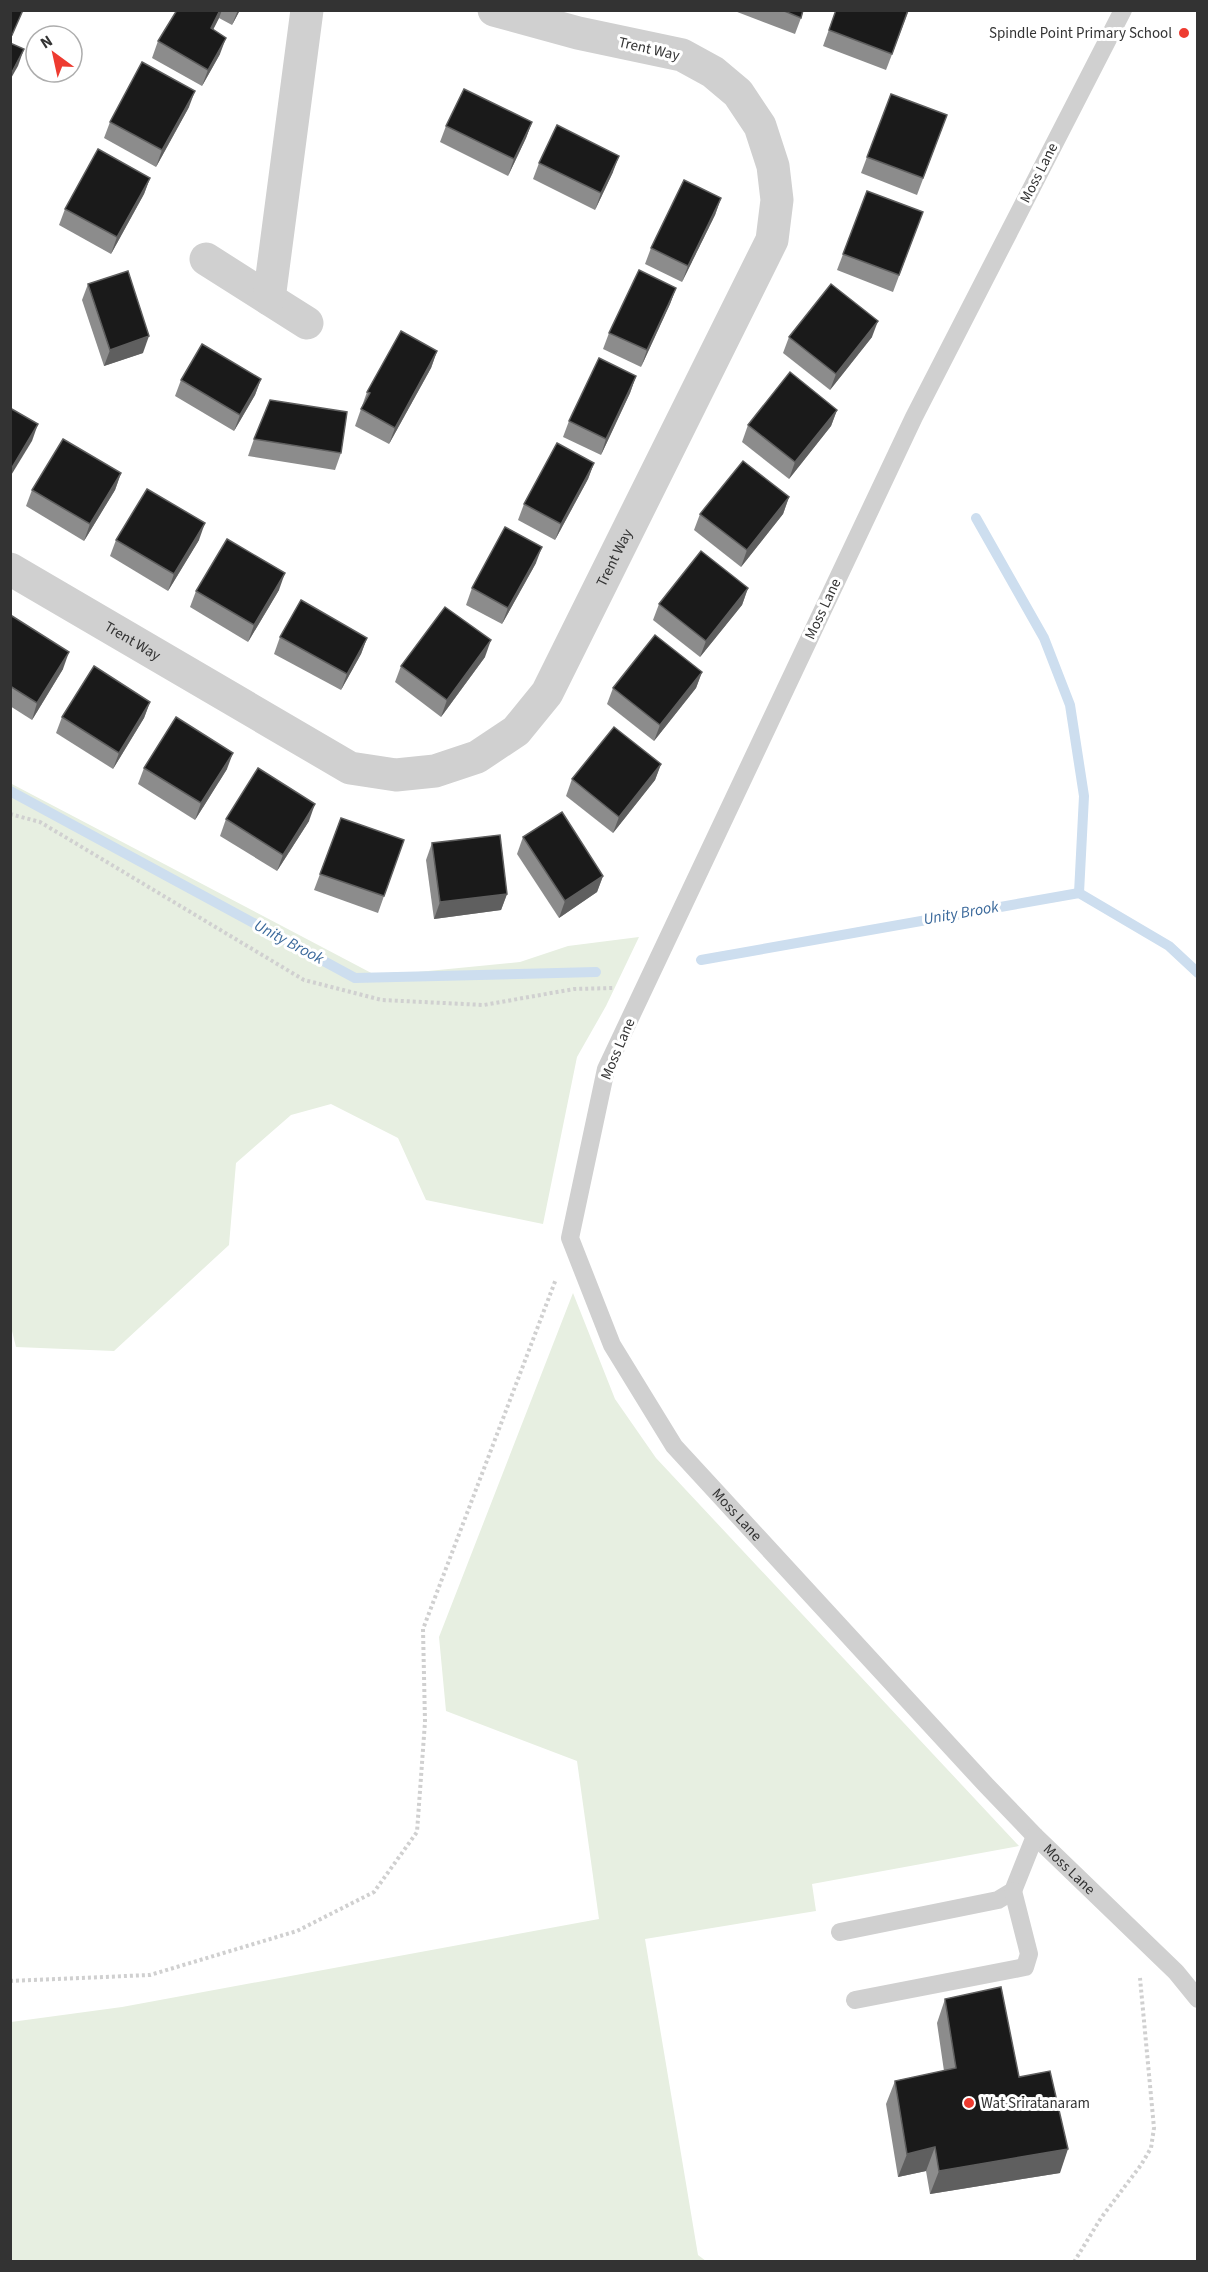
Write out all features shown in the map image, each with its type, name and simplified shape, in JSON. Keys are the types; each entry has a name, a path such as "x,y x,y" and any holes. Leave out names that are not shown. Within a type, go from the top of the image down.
{"street":[{"path":"269,299 307,10"},
{"name":"Trent Way","path":"10,569 350,768 396,775 435,771 477,757 516,731 547,693 772,240 777,200 773,166 760,126 738,93 713,72 682,55 578,33 494,10"},
{"path":"206,259 307,323"}],"lane":[{"name":"Moss Lane","path":"1122,10 914,417 606,1069 570,1238 612,1345 674,1446 1035,1836 1176,1972 1197,1999"},
{"path":"855,2000 1025,1967 1029,1954 1013,1891 1035,1836"},
{"path":"840,1932 998,1900 1013,1891"}],"path":[{"path":"10,814 40,822 304,980 382,1000 484,1005 574,989 645,987"},
{"path":"10,1981 150,1975 297,1931 374,1893 417,1832 425,1722 423,1629 570,1238"},
{"path":"1074,2262 1101,2218 1151,2148 1154,2128 1136,1933"}],"shaded area":[{"path":"10,783 377,976 520,962 568,946 639,937 606,1006 577,1057 543,1224 426,1200 398,1138 331,1104 291,1115 236,1163 229,1245 114,1351 16,1347 10,1323"},
{"path":"573,1293 615,1399 656,1458 1019,1846 812,1884 816,1911 645,1939 698,2255 706,2261 11,2261 11,2022 122,2007 599,1919 577,1761 446,1711 439,1637"}],"building":[{"path":"10,10 23,10 12,35 10,34"},
{"path":"177,10 220,10 211,28 226,38 208,70 158,41"},
{"path":"782,10 803,10 801,18"},
{"path":"836,10 908,10 892,54 829,30"},
{"path":"10,43 24,49 10,76"},
{"path":"142,62 195,91 162,150 110,122"},
{"path":"464,89 532,122 514,159 446,126"},
{"path":"891,94 947,115 923,178 867,157"},
{"path":"557,125 619,156 601,193 539,163"},
{"path":"98,149 150,178 117,237 65,209"},
{"path":"684,180 721,198 688,266 651,248"},
{"path":"867,191 923,212 899,275 843,254"},
{"path":"639,270 676,288 647,350 609,333"},
{"path":"128,271 149,336 110,350 88,284"},
{"path":"831,284 878,321 836,374 789,337"},
{"path":"401,331 437,351 395,428 361,409 370,393 367,392"},
{"path":"202,344 261,379 240,415 181,380"},
{"path":"599,358 636,376 606,439 569,421"},
{"path":"790,372 837,410 795,462 748,425"},
{"path":"270,400 347,412 341,453 254,439"},
{"path":"10,408 38,424 10,471"},
{"path":"63,439 121,473 90,524 32,490"},
{"path":"557,443 594,463 561,524 524,504"},
{"path":"743,461 789,497 747,550 700,514"},
{"path":"147,489 205,523 174,574 116,540"},
{"path":"505,527 542,547 508,608 472,588"},
{"path":"227,539 285,573 254,625 196,591"},
{"path":"701,551 748,588 706,641 659,604"},
{"path":"301,600 367,638 347,674 280,637"},
{"path":"445,607 491,640 447,700 401,666"},
{"path":"12,616 69,652 37,703 10,686 10,619"},
{"path":"655,635 702,672 660,725 613,688"},
{"path":"94,666 150,702 119,753 62,717"},
{"path":"176,717 233,753 201,803 144,768"},
{"path":"614,727 661,764 619,817 572,779"},
{"path":"258,768 315,804 283,855 226,819"},
{"path":"562,812 603,876 565,901 523,837"},
{"path":"341,818 404,840 384,896 320,874"},
{"path":"500,835 507,894 440,902 432,843"},
{"name":"Wat Sriratanaram","path":"1001,1987 1019,2077 1050,2071 1068,2149 939,2171 935,2147 907,2154 895,2081 956,2068 945,1999"}],"waterway":[{"path":"976,518 1044,638 1070,705 1084,796 1079,893"},
{"name":"Unity Brook","path":"10,791 355,978 596,972"},
{"name":"Unity Brook","path":"701,960 1079,893 1169,946 1198,973"}],"place":[{"name":"Spindle Point Primary School","path":"1184,33"},
{"name":"Wat Sriratanaram","path":"969,2103"}]}
